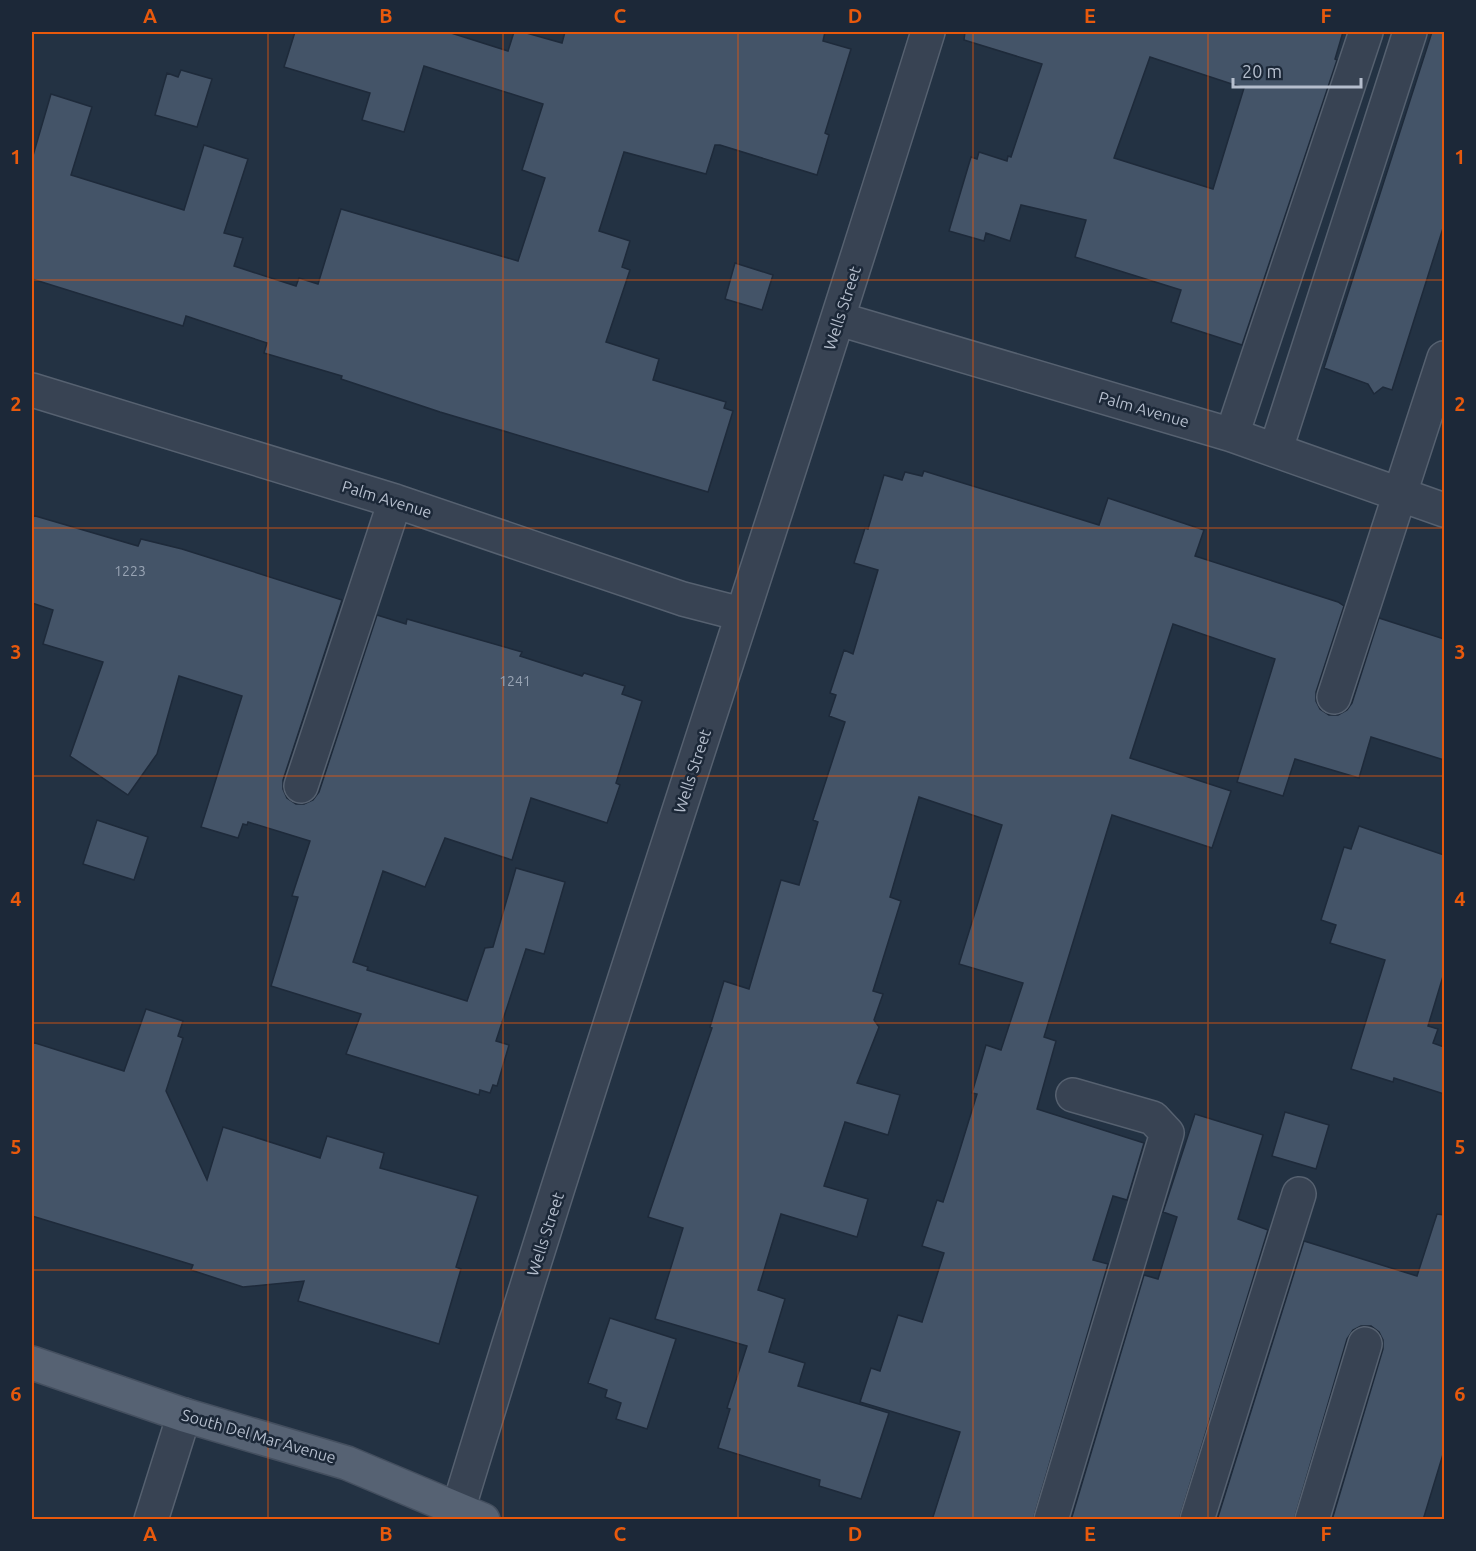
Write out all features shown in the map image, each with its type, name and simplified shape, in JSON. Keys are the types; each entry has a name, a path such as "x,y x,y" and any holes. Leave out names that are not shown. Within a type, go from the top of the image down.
{"main road":[{"name":"South Del Mar Avenue","path":"32,1364 184,1415 347,1463 470,1515"}],"street":[{"name":"Wells Street","path":"470,1515 741,615 839,318 928,32"},
{"path":"1232,435 1366,32"},
{"path":"1276,449 1410,32"},
{"name":"Palm Avenue","path":"839,318 1232,435 1444,510"},
{"path":"1334,697 1381,546 1400,496 1444,358"},
{"name":"Palm Avenue","path":"32,390 395,501 683,599 741,615"},
{"path":"301,786 395,501"},
{"path":"1051,1520 1167,1133 1153,1118 1073,1095"},
{"path":"1197,1520 1299,1194"},
{"path":"1312,1520 1365,1344"},
{"path":"151,1520 184,1415"}],"building":[{"path":"295,32 448,32 508,51 514,32 523,32 562,43 565,32 825,32 823,41 851,49 825,133 829,135 817,175 720,145 715,145 706,174 624,152 599,231 630,241 622,267 630,270 606,342 659,359 653,380 726,402 724,408 733,411 708,492 440,412 341,379 342,376 264,353 267,343 186,316 183,326 32,279 32,159 51,94 92,107 71,175 184,210 204,145 248,159 224,233 243,238 234,266 296,286 299,278 318,284 341,209 518,261 545,178 522,170 543,104 424,66 404,132 362,120 370,93 284,67"},
{"path":"965,32 1343,32 1335,59 1337,60 1242,345 1171,322 1181,290 1075,257 1086,220 1021,205 1010,241 986,233 984,241 949,231 971,157 977,159 979,152 1007,161 1008,156 1011,157 1042,64 964,40","holes":["1150,57 1244,88 1213,189 1114,158"]},
{"path":"1432,32 1444,32 1444,225 1392,390 1383,387 1374,394 1368,384 1324,368"},
{"path":"181,70 212,79 197,127 155,115 167,73 178,77"},
{"path":"735,263 773,275 762,310 725,299"},
{"path":"924,471 1099,525 1108,498 1204,530 1195,556 1338,602 1344,606 1316,692 1316,701 1320,709 1329,715 1338,715 1347,710 1352,703 1379,618 1444,639 1444,760 1371,737 1359,778 1295,759 1283,796 1237,782 1275,659 1173,624 1130,758 1231,791 1212,848 1112,815 1044,1037 1056,1041 1037,1109 1144,1143 1127,1200 1113,1196 1093,1260 1108,1264 1033,1520 932,1520 960,1432 860,1402 871,1368 880,1371 898,1315 922,1322 944,1253 922,1246 937,1200 943,1202 957,1159 977,1094 972,1093 986,1045 1001,1050 1023,983 959,964 1002,825 919,797 890,897 901,901 873,991 883,994 874,1020 879,1027 857,1083 900,1095 888,1135 845,1122 824,1186 868,1199 857,1237 781,1214 758,1290 785,1299 769,1352 805,1363 798,1386 889,1413 861,1499 819,1486 820,1480 718,1448 730,1409 727,1408 747,1346 655,1319 683,1228 648,1217 712,1028 710,1027 724,981 749,989 781,880 799,885 818,822 813,820 845,722 829,716 836,695 830,693 844,650 853,654 878,570 854,563 865,528 868,529 884,475 902,480 905,472 922,476"},
{"path":"32,515 138,546 141,539 182,549 342,600 283,780 283,789 287,798 296,804 304,804 313,800 319,792 377,615 406,624 407,619 522,652 520,656 582,676 584,673 625,686 622,694 642,701 616,783 620,785 607,823 531,798 512,860 445,838 425,887 383,871 353,962 368,967 367,970 467,1001 485,948 493,947 516,868 565,882 544,954 526,949 496,1041 509,1045 497,1086 493,1085 490,1093 480,1090 479,1095 346,1054 361,1014 271,986 298,897 292,896 310,841 248,822 247,825 243,824 238,838 201,827 242,696 179,676 157,754 128,795 70,756 103,662 43,644 53,610 32,603"},
{"path":"97,820 148,837 134,880 83,864"},
{"path":"1359,826 1444,855 1444,973 1428,1026 1438,1029 1433,1043 1444,1047 1444,1094 1394,1078 1393,1082 1351,1069 1385,960 1330,943 1336,925 1321,920 1344,847 1351,849"},
{"path":"146,1009 183,1021 178,1036 183,1038 166,1091 207,1180 223,1127 320,1158 327,1136 384,1153 380,1168 478,1196 456,1267 461,1269 439,1344 298,1301 304,1281 243,1287 191,1270 193,1265 32,1216 32,1042 124,1071"},
{"path":"1285,1112 1329,1125 1316,1169 1272,1156"},
{"path":"1195,1114 1263,1135 1238,1219 1268,1230 1179,1520 1071,1520 1144,1275 1158,1279 1177,1217 1163,1212"},
{"path":"1437,1214 1444,1215 1444,1451 1423,1520 1332,1520 1383,1349 1383,1340 1379,1332 1371,1326 1361,1326 1353,1330 1347,1339 1294,1520 1226,1520 1218,1517 1304,1241 1417,1276"},
{"path":"610,1318 676,1339 647,1429 616,1419 621,1403 605,1397 607,1390 588,1383"}]}
